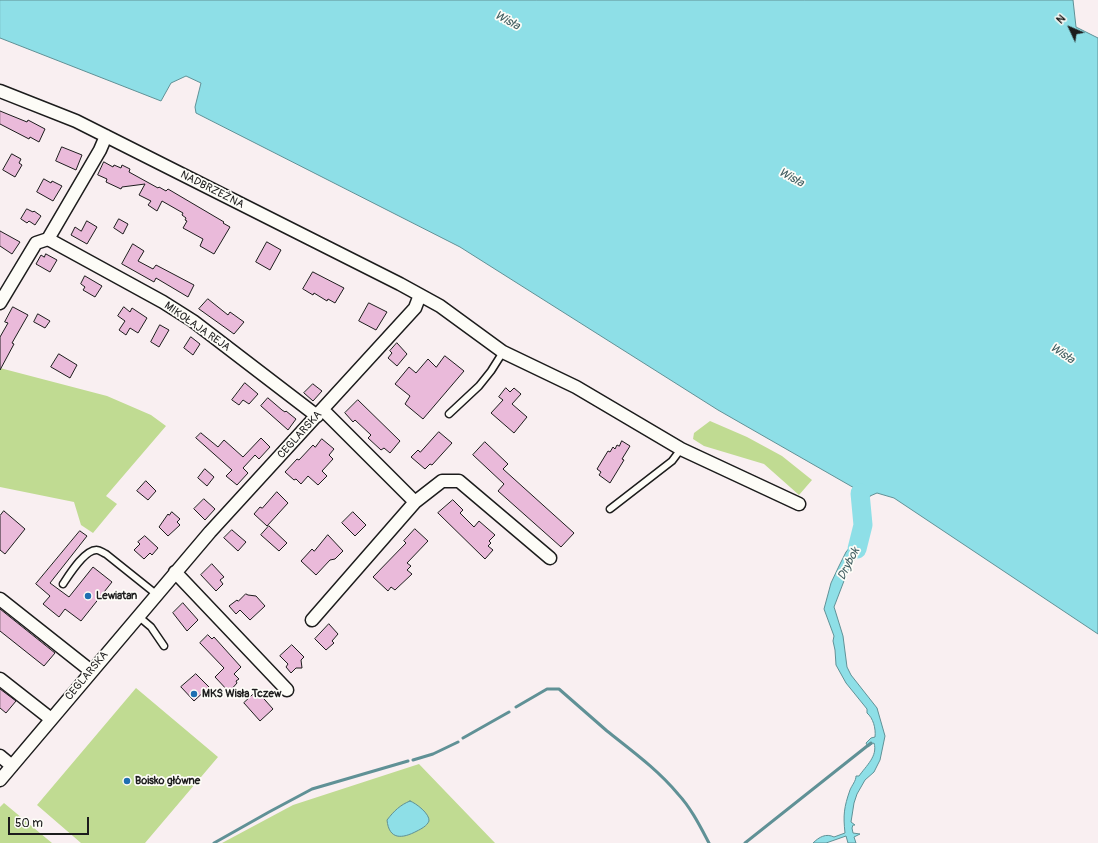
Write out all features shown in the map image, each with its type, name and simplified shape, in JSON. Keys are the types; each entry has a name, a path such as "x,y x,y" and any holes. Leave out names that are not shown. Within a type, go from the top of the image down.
{"street":[{"name":"NADBRZEŻNA","path":"0,91 76,121 420,295 440,306 503,352 576,387 681,449 799,504"},
{"path":"0,303 36,243 48,239 100,150 106,136"},
{"name":"MIKOŁAJA REJA","path":"48,239 163,302 193,321 320,413 415,502"},
{"name":"CEGLARSKA","path":"0,780 175,572 415,308 420,295"},
{"path":"312,620 415,502 442,481 458,481 550,558"},
{"path":"175,572 287,690"},
{"path":"0,599 91,671"},
{"path":"0,679 51,719"},
{"path":"0,756 12,766"}],"lane":[{"path":"449,414 479,386 503,352"},
{"path":"610,509 672,461 681,449"},
{"path":"63,584 86,554 93,550 98,550 106,554 156,594"},
{"path":"138,616 151,627 164,646"}],"green space":[{"path":"0,368 107,396 151,415 166,426 106,496 117,504 93,533 81,525 74,502 0,487"},
{"path":"710,421 747,437 782,456 812,480 799,495 764,464 704,446 693,439 694,433"},
{"name":"Boisko główne","path":"136,688 218,757 145,843 81,843 37,805"},
{"path":"419,764 495,843 222,843 293,805"},
{"path":"4,803 52,843 0,843 0,807"}],"water":[{"name":"Wisła","path":"0,0 1073,0 1076,27 1098,38 1098,634 894,498 877,493 870,496 866,507 867,520 857,518 854,503 856,489 718,410 460,247 196,113 195,107 201,83 186,76 171,83 161,101 0,38"},
{"path":"857,524 867,526 862,551 852,563 847,573 834,607 843,636 847,667 851,675 877,708 885,736 880,760 874,772 865,780 854,803 851,822 855,825 853,825 852,828 853,833 860,834 854,837 856,843 848,843 846,836 826,843 813,843 823,836 828,835 834,837 845,833 844,811 846,801 856,776 859,776 868,765 873,757 875,748 874,743 868,747 866,743 871,738 875,737 874,724 867,713 867,709 846,683 836,665 833,641 834,636 824,609 831,583 846,552 854,542"},
{"path":"410,801 419,806 425,812 429,818 429,821 424,827 411,834 397,836 390,831 387,820 403,804"}],"building":[{"path":"0,111 27,122 28,120 45,129 39,142 30,137 29,139 0,124"},
{"path":"62,147 82,155 76,170 56,161"},
{"path":"12,154 21,159 19,163 22,165 15,177 3,170"},
{"path":"104,162 113,167 114,165 121,168 122,165 130,169 129,172 158,188 159,187 166,191 168,189 230,227 214,254 200,246 203,239 183,228 187,221 182,215 183,213 162,201 157,211 148,205 151,201 139,195 145,184 122,187 121,189 106,182 107,179 98,175"},
{"path":"44,179 62,186 53,201 37,192"},
{"path":"27,209 33,212 34,211 41,216 35,225 29,221 27,223 21,219"},
{"path":"119,219 128,224 123,234 114,228"},
{"path":"87,221 97,227 87,244 71,235 75,227 81,231"},
{"path":"0,231 20,242 12,254 0,246"},
{"path":"267,242 281,250 270,270 256,262"},
{"path":"133,244 144,251 138,261 153,269 156,265 194,285 188,297 156,278 154,282 122,264"},
{"path":"46,254 57,260 50,272 36,264 41,255 44,257"},
{"path":"313,272 344,288 335,303 328,299 327,301 314,293 313,295 303,289"},
{"path":"85,276 102,286 95,297 83,290 85,287 81,284"},
{"path":"208,299 228,315 230,312 244,322 234,334 199,309"},
{"path":"369,303 387,312 376,330 359,321"},
{"path":"13,307 28,315 12,343 14,344 0,370 0,337 8,323 5,322"},
{"path":"124,307 130,312 132,308 147,318 138,333 130,328 126,335 119,330 125,321 118,316"},
{"path":"38,314 50,321 45,328 34,322"},
{"path":"160,325 169,330 159,347 151,342"},
{"path":"191,337 200,344 193,355 184,348"},
{"path":"397,343 407,354 397,366 388,358 392,353 390,351"},
{"path":"59,354 77,365 70,378 51,367"},
{"path":"445,356 464,371 423,419 405,404 410,396 395,384 409,367 416,373 428,359 436,367"},
{"path":"245,383 258,394 249,404 243,400 239,405 232,400"},
{"path":"313,384 322,391 313,401 304,393"},
{"path":"506,388 510,392 514,388 521,394 512,404 527,417 514,433 491,413 503,400 499,397"},
{"path":"268,398 296,419 288,430 261,406"},
{"path":"358,400 400,441 390,453 384,448 381,450 368,438 371,435 355,420 353,422 345,413"},
{"path":"439,432 452,443 432,465 430,464 425,469 411,457 418,450 420,452"},
{"path":"201,433 218,447 224,440 243,457 261,438 270,447 259,459 255,455 243,468 248,473 237,485 226,476 232,470 196,438"},
{"path":"322,439 334,449 329,455 333,459 322,471 327,476 318,485 308,476 301,484 285,472 297,459 299,460 313,445 315,447"},
{"path":"622,441 630,446 622,459 624,460 610,483 599,475 601,472 597,469 608,451 610,452 613,447 615,449"},
{"path":"485,442 508,464 503,469 574,533 561,547 498,491 504,484 473,455"},
{"path":"205,469 214,477 207,486 198,478"},
{"path":"146,481 156,491 148,500 137,491"},
{"path":"277,492 288,503 267,526 254,514"},
{"path":"204,499 215,509 205,520 194,509"},
{"path":"453,500 463,510 460,513 474,527 479,521 495,535 489,541 491,543 488,546 493,550 485,559 438,513"},
{"path":"4,511 25,529 5,554 0,550 0,516"},
{"path":"172,512 180,519 177,522 180,525 168,536 159,527 168,514 169,515"},
{"path":"353,512 366,525 355,536 342,523"},
{"path":"269,526 287,543 279,551 261,535"},
{"path":"415,529 428,541 407,563 411,566 407,570 412,574 395,590 391,587 388,591 373,577 406,543 404,541"},
{"path":"232,530 246,542 238,551 224,538"},
{"path":"80,531 87,536 50,583 69,597 93,567 112,582 81,621 65,609 59,617 43,604 50,596 36,584"},
{"path":"328,535 343,551 335,559 330,560 316,575 301,561 312,549 314,551"},
{"path":"145,536 158,548 152,555 150,553 144,559 134,550 140,544 138,542"},
{"path":"212,564 224,577 220,580 223,584 216,591 201,575"},
{"path":"246,594 256,596 265,606 250,620 240,610 236,614 229,606"},
{"path":"183,603 198,620 187,631 173,613"},
{"path":"0,609 55,653 44,666 0,631"},
{"path":"329,624 338,634 332,641 334,643 326,650 315,639"},
{"path":"208,635 212,639 214,637 241,667 234,674 239,679 229,692 215,677 224,668 200,643"},
{"path":"292,645 304,657 301,660 302,668 296,668 291,673 286,667 288,664 280,656"},
{"name":"MKS Wisła Tczew","path":"196,674 209,687 194,701 181,687"},
{"path":"0,689 16,701 6,713 0,708"},
{"path":"257,691 273,709 260,721 244,703"}],"waterway":[{"name":"Drybok","path":"857,549 863,525 860,493"},
{"path":"516,707 547,689 559,689 662,776 683,799 709,843"},
{"path":"463,738 509,712"},
{"path":"413,760 433,754 458,742"},
{"path":"745,843 871,743"},
{"path":"214,843 312,789 408,761"}],"place":[{"name":"Lewiatan","path":"88,596"},
{"name":"MKS Wisła Tczew","path":"194,694"},
{"name":"Boisko główne","path":"127,781"}]}
